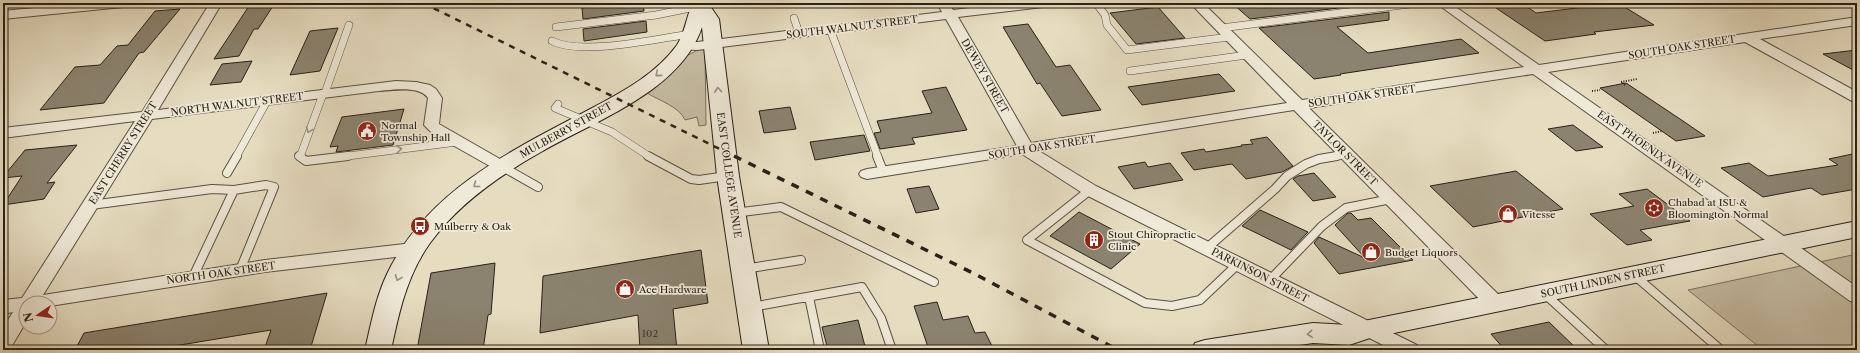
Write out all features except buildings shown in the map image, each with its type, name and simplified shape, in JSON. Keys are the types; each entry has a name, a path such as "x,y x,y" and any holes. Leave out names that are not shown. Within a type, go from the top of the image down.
{"main road":[{"name":"MULBERRY STREET","path":"378,350 388,306 398,278 415,246 433,224 458,199 501,166 636,91 658,75 687,40 700,4"},
{"name":"EAST COLLEGE AVENUE","path":"700,4 710,19 733,213 756,350"},
{"name":"SOUTH LINDEN STREET","path":"1205,350 1312,333 1359,332 1857,229"},
{"name":"SOUTH LINDEN STREET","path":"1326,350 1359,332"}],"street":[{"path":"3,15 123,3"},
{"name":"EAST CHERRY STREET","path":"33,295 91,205 216,3"},
{"name":"SOUTH WALNUT STREET","path":"687,40 714,44 830,30 946,9 1043,3"},
{"name":"TAYLOR STREET","path":"1196,3 1495,303"},
{"name":"EAST PHOENIX AVENUE","path":"1442,3 1857,296"},
{"name":"DEWEY STREET","path":"946,9 1027,150"},
{"name":"SOUTH OAK STREET","path":"867,174 1027,150 1298,106 1857,21"},
{"path":"1746,38 1857,98"},
{"name":"NORTH WALNUT STREET","path":"3,133 396,86 424,88 431,91 435,98 431,125 457,142"},
{"path":"457,142 501,166"},
{"name":"PARKINSON STREET","path":"1027,150 1059,173 1090,190 1270,280 1359,332 1410,350"},
{"name":"NORTH OAK STREET","path":"58,299 240,270 415,246"},
{"name":"NORTH OAK STREET","path":"3,307 18,305"},
{"name":"EAST CHERRY STREET","path":"3,344 18,319"}],"lane":[{"path":"1096,3 1105,15 1107,25 1127,50 1418,3"},
{"path":"556,27 656,15 700,4"},
{"path":"794,18 798,33"},
{"path":"349,25 324,94 299,156 306,161 457,142"},
{"path":"830,30 883,172"},
{"path":"552,41 568,47 590,48 687,40"},
{"path":"1130,71 1247,54"},
{"path":"227,173 266,101"},
{"path":"558,104 555,108 612,132 653,159 691,179 699,180 728,176"},
{"path":"1207,248 1275,190 1287,176 1306,164 1319,159 1346,154"},
{"path":"501,166 538,187"},
{"path":"91,205 212,189 234,190 266,185 274,187 240,270"},
{"path":"193,277 234,190"},
{"path":"1090,190 1027,240 1145,303 1172,306 1200,300 1238,264"},
{"path":"1270,280 1322,226 1346,208 1391,199"},
{"path":"733,213 781,207 934,282"},
{"path":"743,269 801,260"},
{"path":"1634,275 1721,350"},
{"path":"749,307 862,287 881,318 892,350"},
{"path":"1544,293 1606,350"},
{"path":"809,297 820,350"}],"path":[{"path":"1624,85 1621,82 1637,79"}],"shaded area":[{"path":"700,49 705,50 706,125 699,126 697,117 685,120 674,108 647,93 666,78 688,55"},
{"path":"1857,254 1857,350 1763,350 1688,290"}],"railway":[{"path":"423,3 736,157"},
{"path":"734,156 973,273 1118,350"}],"place":[{"name":"Normal Township Hall","path":"367,131"},
{"name":"Chabad at ISU & Bloomington Normal","path":"1654,208"},
{"name":"Vitesse","path":"1508,214"},
{"name":"Mulberry & Oak","path":"420,226"},
{"name":"Stout Chiropractic Clinic","path":"1094,240"},
{"name":"Budget Liquors","path":"1371,252"},
{"name":"Ace Hardware","path":"625,289"}]}
